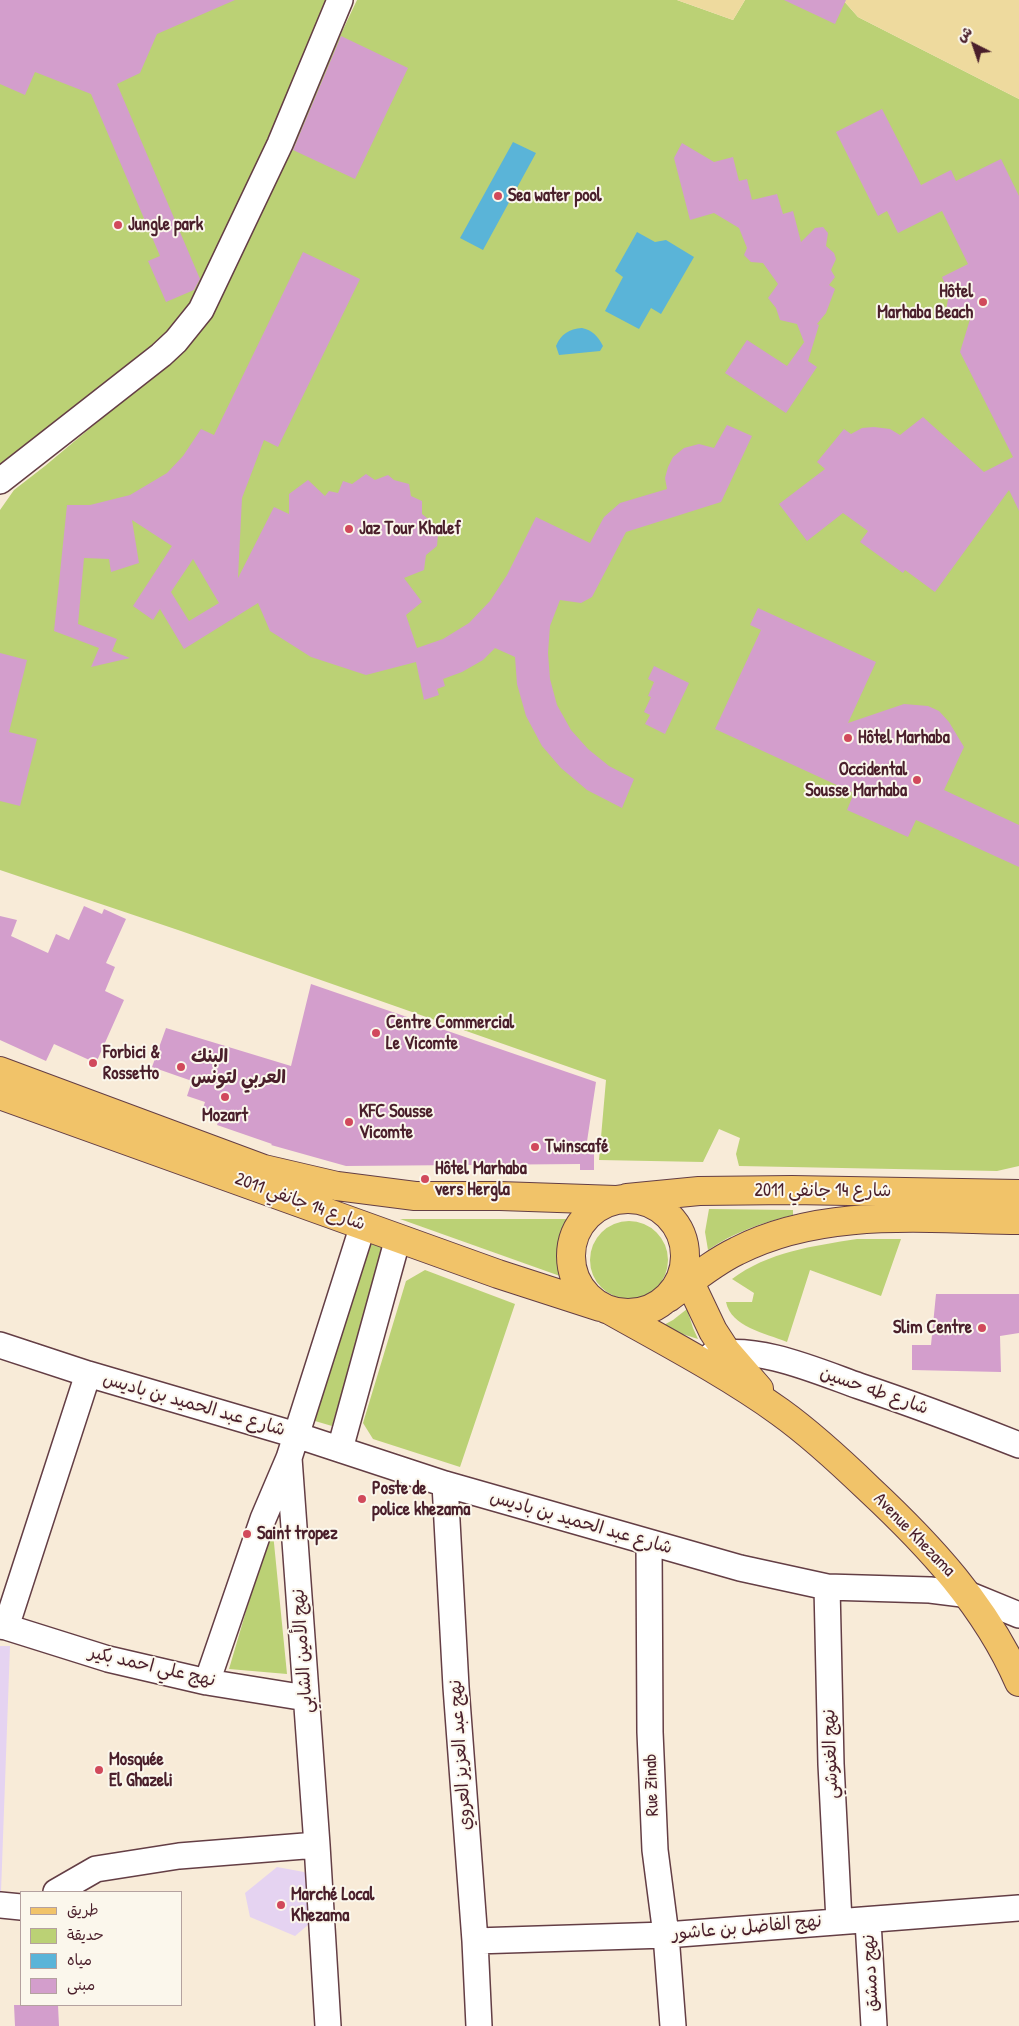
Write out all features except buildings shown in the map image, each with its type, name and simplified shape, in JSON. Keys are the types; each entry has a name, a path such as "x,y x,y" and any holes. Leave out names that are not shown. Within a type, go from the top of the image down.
{"main road":[{"name":"شارع 14 جانفي 2011","path":"0,1071 264,1169 336,1186 415,1196 621,1199 700,1191 792,1190 1019,1194"},
{"name":"شارع 14 جانفي 2011","path":"0,1095 498,1274 605,1309"},
{"path":"621,1199 646,1201 663,1210 676,1224 684,1241 687,1276 668,1298 655,1307 641,1312 626,1314 605,1309 585,1294 574,1278 570,1258 573,1238 582,1221 597,1207 621,1199"},
{"name":"شارع 14 جانفي 2011","path":"687,1276 738,1251 813,1226 865,1219 1019,1220"},
{"name":"Avenue Khezama","path":"687,1276 713,1332 726,1351 780,1412"},
{"name":"Avenue Khezama","path":"605,1309 696,1359 780,1412 835,1456 931,1550 970,1595 1008,1657 1019,1682"}],"street":[{"path":"0,481 161,355 176,341 201,310 280,144 340,0"},
{"path":"207,1682 263,1519 289,1458 363,1225"},
{"path":"340,1449 398,1238"},
{"name":"شارع عبد الحميد بن باديس","path":"0,1345 88,1374 296,1435 444,1484 749,1570 827,1588 930,1590 970,1595 1019,1615"},
{"path":"696,1359 726,1351"},
{"name":"شارع طه حسين","path":"726,1351 762,1356 811,1369 919,1406 1019,1444"},
{"path":"3,1627 88,1374"},
{"name":"نهج الأمين الشابي","path":"289,1458 328,2026"},
{"name":"نهج عبد العزيز العروي","path":"444,1484 479,2026"},
{"name":"Rue Zinab","path":"648,1543 650,1732 655,1850 666,1935 673,2026"},
{"name":"نهج الغنوشي","path":"827,1588 831,1764 839,1921"},
{"name":"نهج علي احمد بكير","path":"3,1627 108,1659 207,1682 306,1698"},
{"path":"58,1891 96,1869 179,1856 317,1844"},
{"path":"0,1905 20,1907"},
{"name":"نهج الفاضل بن عاشور","path":"475,1941 666,1935 1019,1908"},
{"name":"نهج دمشق","path":"868,1921 874,2026"}],"shaded area":[{"path":"0,1646 10,1646 1,1892 0,1892"},
{"name":"Marché Local Khezama","path":"277,1867 304,1872 314,1883 315,1919 295,1936 250,1917 245,1893"}],"green space":[{"name":"Jungle park","path":"0,0 340,0 194,306 154,348 0,477"},
{"path":"357,0 677,0 733,20 745,0 843,0 858,17 1019,99 1019,1166 997,1171 739,1166 736,1154 740,1138 719,1129 703,1162 599,1160 606,1080 181,931 0,870 0,510 14,490 170,361 208,314"},
{"path":"709,1209 793,1210 793,1215 749,1229 728,1238 708,1250 705,1232"},
{"path":"400,1219 573,1219 568,1226 561,1246 560,1276"},
{"path":"629,1221 644,1224 657,1232 665,1245 668,1260 665,1275 657,1288 644,1296 629,1299 614,1296 601,1288 593,1275 590,1260 593,1245 601,1232 614,1224"},
{"path":"857,1239 901,1239 881,1296 810,1270 787,1342 750,1328 735,1318 729,1311 726,1302 752,1302 754,1293 732,1279 746,1270 776,1256 824,1244"},
{"path":"368,1243 385,1248 332,1426 315,1421"},
{"path":"425,1270 515,1304 460,1467 373,1439 363,1423 406,1281"},
{"path":"687,1309 698,1339 660,1327 673,1320"},
{"path":"272,1523 287,1674 229,1669"}],"sand":[{"path":"677,0 745,0 733,20"},
{"path":"843,0 1019,0 1019,99 858,17"}],"water":[{"name":"Sea water pool","path":"513,142 536,153 483,250 460,238"},
{"path":"637,232 655,242 666,240 694,257 661,314 651,308 639,329 605,311 623,277 615,271"},
{"path":"582,328 592,332 599,339 603,346 600,351 559,355 556,346 560,338 569,331"}],"place":[{"name":"Sea water pool","path":"498,196"},
{"name":"Jungle park","path":"118,225"},
{"name":"Hôtel Marhaba Beach","path":"983,302"},
{"name":"Jaz Tour Khalef","path":"349,529"},
{"name":"Hôtel Marhaba","path":"848,738"},
{"name":"Occidental Sousse Marhaba","path":"917,780"},
{"name":"Centre Commercial Le Vicomte","path":"376,1033"},
{"name":"Forbici & Rossetto","path":"93,1063"},
{"name":"البنك العربي لتونس","path":"181,1067"},
{"name":"Mozart","path":"225,1097"},
{"name":"KFC Sousse Vicomte","path":"349,1122"},
{"name":"Twinscafé","path":"535,1147"},
{"name":"Hôtel Marhaba vers Hergla","path":"425,1179"},
{"name":"Slim Centre","path":"982,1328"},
{"name":"Poste de police khezama","path":"362,1499"},
{"name":"Saint tropez","path":"247,1534"},
{"name":"Mosquée El Ghazeli","path":"99,1770"},
{"name":"Marché Local Khezama","path":"281,1905"}]}
